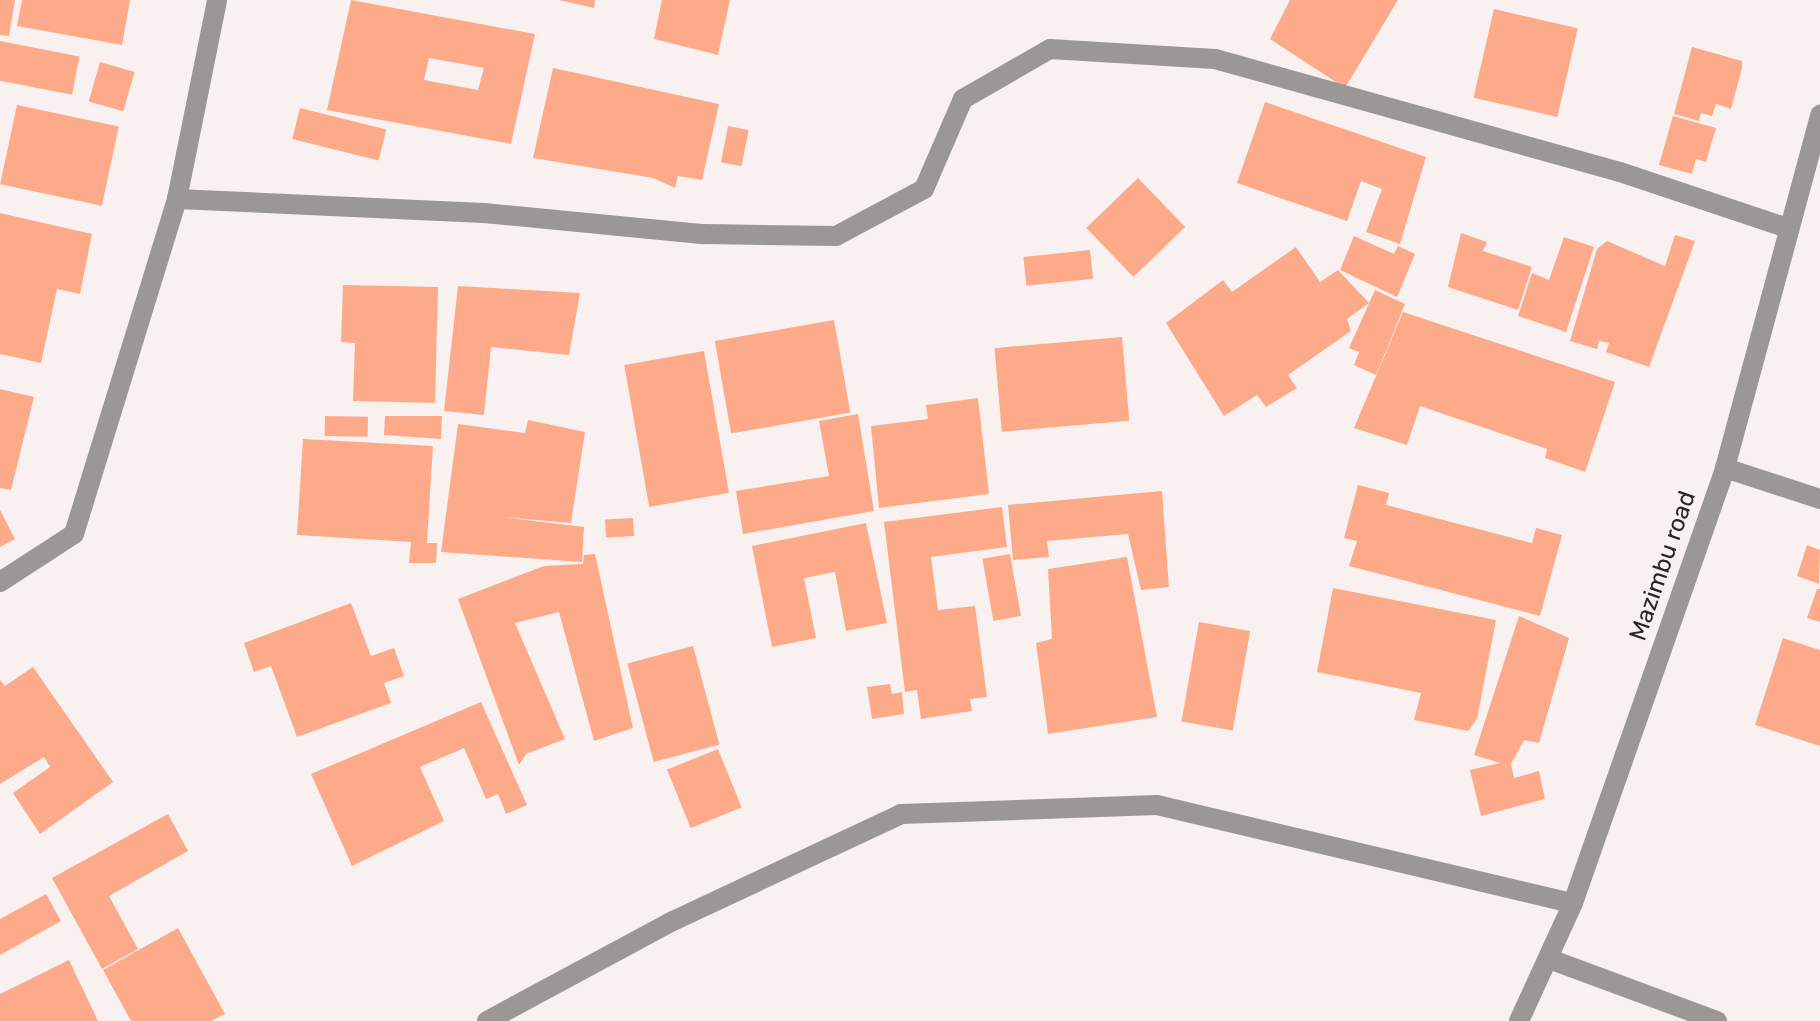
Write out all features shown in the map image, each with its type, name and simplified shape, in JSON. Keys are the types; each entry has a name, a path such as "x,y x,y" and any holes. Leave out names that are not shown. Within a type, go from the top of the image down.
{"street":[{"path":"0,582 74,534 177,199 217,0"},
{"path":"177,199 836,236 924,189 963,99 1050,49 1215,59 1591,164 1787,228"},
{"name":"Mazimbu road","path":"1519,1021 1552,960 1725,468 1787,228 1820,115"},
{"path":"1725,468 1820,499"},
{"path":"487,1021 673,921 901,814 1157,805 1573,903"},
{"path":"1552,960 1717,1021"}],"building":[{"path":"0,0 15,0 9,36 0,35"},
{"path":"22,0 130,0 122,45 17,26"},
{"path":"351,0 535,34 511,144 327,110","holes":["429,58 484,68 478,90 424,80"]},
{"path":"559,0 595,0 594,8"},
{"path":"662,0 730,0 718,55 654,39"},
{"path":"1290,0 1398,0 1345,88 1270,39"},
{"path":"1494,9 1578,28 1557,117 1474,98"},
{"path":"0,41 80,56 72,95 0,81"},
{"path":"1692,47 1742,61 1731,109 1716,104 1712,116 1701,113 1699,121 1674,114"},
{"path":"100,62 135,72 123,111 89,101"},
{"path":"553,68 719,104 702,180 678,176 675,188 653,178 533,158"},
{"path":"1265,102 1426,157 1400,244 1366,232 1382,189 1361,181 1347,221 1237,183"},
{"path":"17,105 119,127 102,206 0,184"},
{"path":"300,108 386,130 379,161 292,139"},
{"path":"1673,116 1716,128 1706,162 1696,159 1692,174 1659,165"},
{"path":"728,126 749,130 742,166 721,162"},
{"path":"1138,178 1185,227 1133,277 1086,228"},
{"path":"0,213 92,234 80,294 57,289 41,363 0,354"},
{"path":"1461,233 1487,242 1483,251 1532,267 1518,310 1448,287"},
{"path":"1675,235 1695,241 1649,367 1606,352 1609,343 1599,341 1597,349 1570,341 1597,249 1607,241 1665,266"},
{"path":"1354,236 1394,254 1398,246 1415,254 1397,297 1340,270"},
{"path":"1564,237 1594,247 1566,332 1518,316 1532,273 1549,280"},
{"path":"1296,247 1320,282 1338,270 1369,303 1347,319 1351,331 1288,375 1297,388 1266,407 1257,395 1224,416 1166,323 1223,280 1232,292"},
{"path":"1090,250 1093,279 1026,286 1023,257"},
{"path":"343,285 438,287 435,403 353,401 355,343 341,342"},
{"path":"458,286 580,293 569,355 491,347 484,415 444,411"},
{"path":"1375,290 1405,304 1376,375 1354,365 1359,352 1349,348"},
{"path":"1403,312 1615,382 1585,472 1545,458 1547,449 1420,406 1407,445 1354,428"},
{"path":"834,320 850,413 731,434 715,341"},
{"path":"1122,337 1129,421 1002,432 994,348"},
{"path":"704,351 729,493 649,507 624,365"},
{"path":"0,389 34,397 11,490 0,488"},
{"path":"978,398 989,494 879,508 871,426 928,419 926,405"},
{"path":"858,414 874,511 743,534 736,491 829,476 819,421"},
{"path":"325,416 368,417 368,437 325,436"},
{"path":"385,416 442,416 441,439 384,435"},
{"path":"528,420 585,432 571,523 501,517 584,527 582,562 441,552 458,424 525,433"},
{"path":"303,439 433,446 427,543 437,543 436,563 409,563 411,542 297,535"},
{"path":"1358,485 1389,493 1386,505 1532,543 1536,528 1562,535 1540,616 1349,566 1357,541 1344,538"},
{"path":"1162,491 1169,587 1141,590 1128,534 1047,541 1049,557 1013,560 1008,505"},
{"path":"1002,507 1007,547 931,557 938,610 975,606 987,697 970,699 972,711 921,719 917,690 905,692 884,522"},
{"path":"0,510 15,539 0,547"},
{"path":"633,518 634,536 606,537 605,519"},
{"path":"866,523 887,623 846,631 835,572 804,578 816,638 772,647 752,546"},
{"path":"1807,545 1820,550 1819,584 1797,576"},
{"path":"595,554 633,728 594,741 559,612 515,623 565,739 526,754 519,765 458,599 544,566 583,564 584,555"},
{"path":"1010,554 1021,616 993,621 982,559"},
{"path":"1127,557 1157,717 1048,734 1036,643 1052,639 1048,569"},
{"path":"1333,588 1496,620 1477,719 1468,731 1414,720 1421,693 1317,672"},
{"path":"1817,589 1820,589 1820,622 1807,618"},
{"path":"351,603 371,656 394,648 404,676 384,683 391,703 297,737 271,666 254,672 244,643"},
{"path":"1519,616 1569,638 1539,743 1524,740 1511,764 1514,778 1539,771 1545,799 1481,816 1470,770 1500,763 1474,755"},
{"path":"1199,622 1250,631 1233,730 1181,721"},
{"path":"1783,638 1820,650 1820,746 1755,725"},
{"path":"693,646 719,745 654,762 627,664"},
{"path":"33,667 113,782 40,834 13,793 50,767 44,757 0,784 0,680 5,686"},
{"path":"890,684 892,694 902,692 904,714 872,719 867,687"},
{"path":"481,702 527,805 506,814 498,794 486,799 464,748 420,767 444,821 352,866 311,774"},
{"path":"718,749 742,807 691,828 667,770"},
{"path":"168,814 188,851 109,896 138,949 102,969 52,878"},
{"path":"46,894 61,921 0,955 0,919"},
{"path":"178,928 225,1014 211,1021 131,1021 103,970"},
{"path":"69,960 98,1021 0,1021 0,994"}]}
